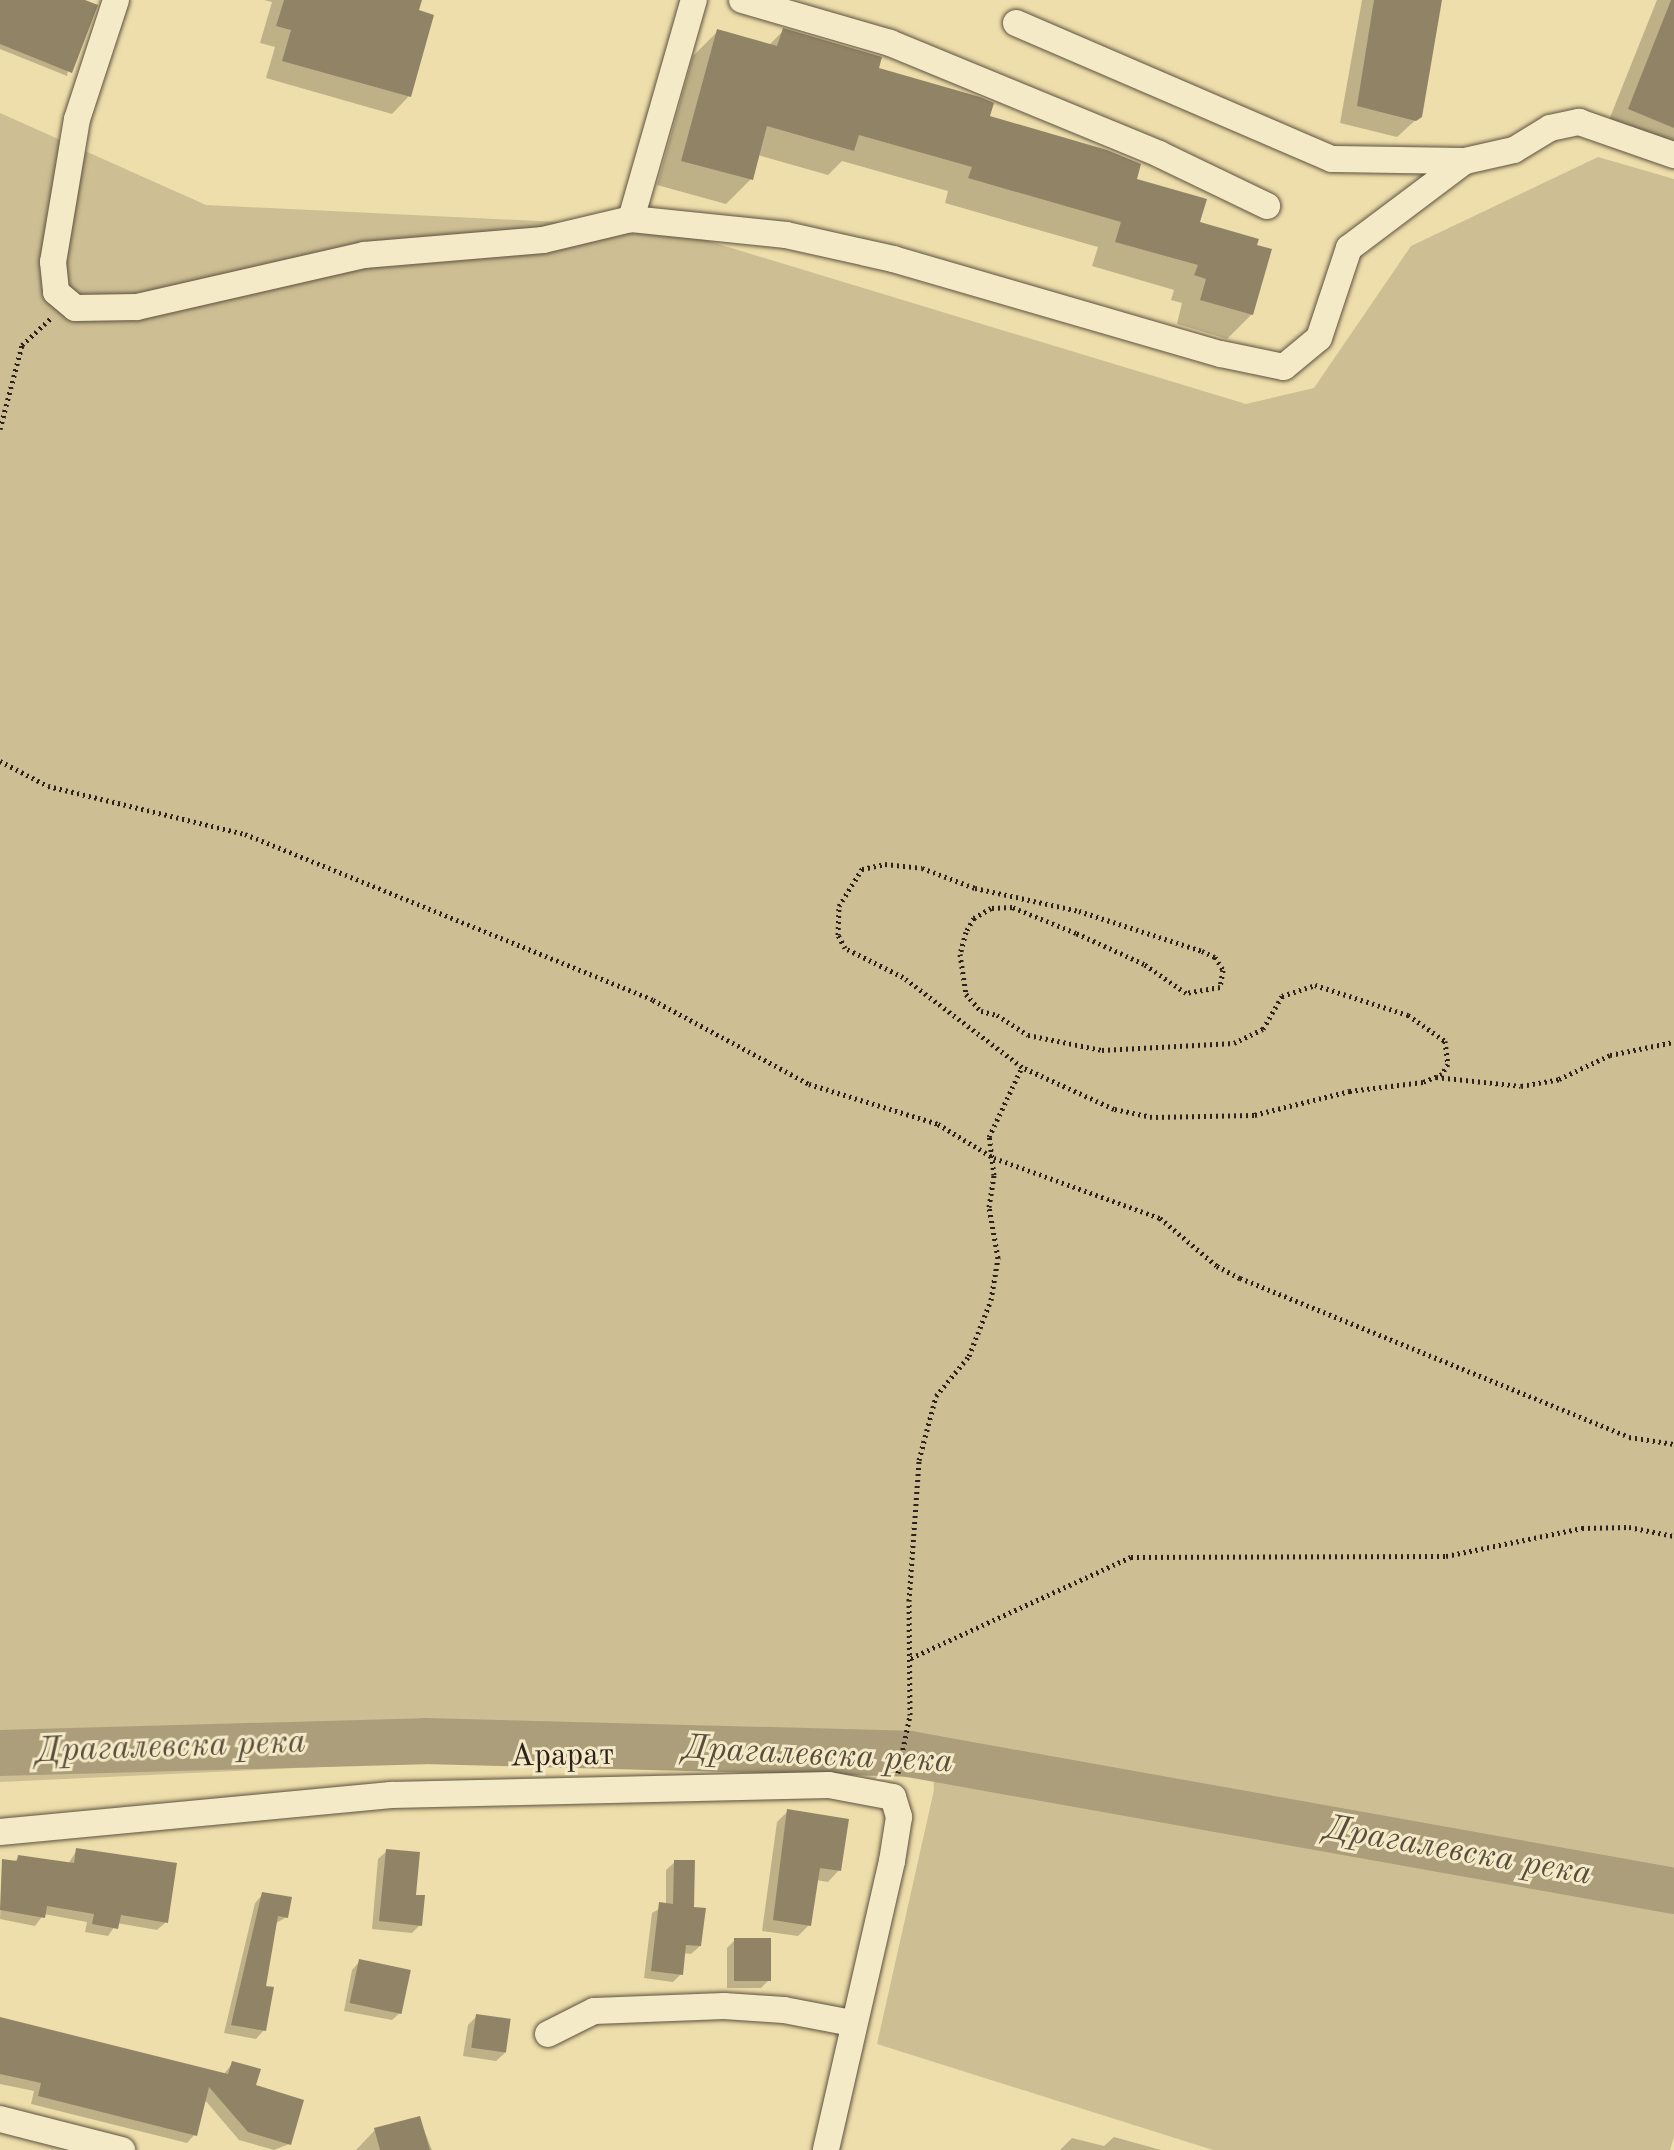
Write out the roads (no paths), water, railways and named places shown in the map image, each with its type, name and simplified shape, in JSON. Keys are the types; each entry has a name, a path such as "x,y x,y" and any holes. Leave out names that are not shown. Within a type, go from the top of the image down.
{"street":[{"path":"116,0 77,119 53,262 56,292 75,308 137,307 364,255 543,240 631,219 786,235 893,259 1221,354 1284,367 1319,338 1349,248 1465,161"},
{"path":"631,219 694,0"},
{"path":"742,0 890,43 1159,154 1267,206"},
{"path":"1016,23 1332,159 1465,161 1514,150 1550,128 1593,122 1674,155"},
{"name":"Арарат","path":"0,1832 391,1795 829,1785 893,1797 899,1817 892,1861 852,2023"},
{"path":"548,2034 594,2011 724,2006 784,2010 852,2023 826,2150"},
{"path":"0,2119 122,2150"}],"waterway":[{"name":"Драгалевска река","path":"0,1753 424,1741 909,1754 1674,1891"}]}
